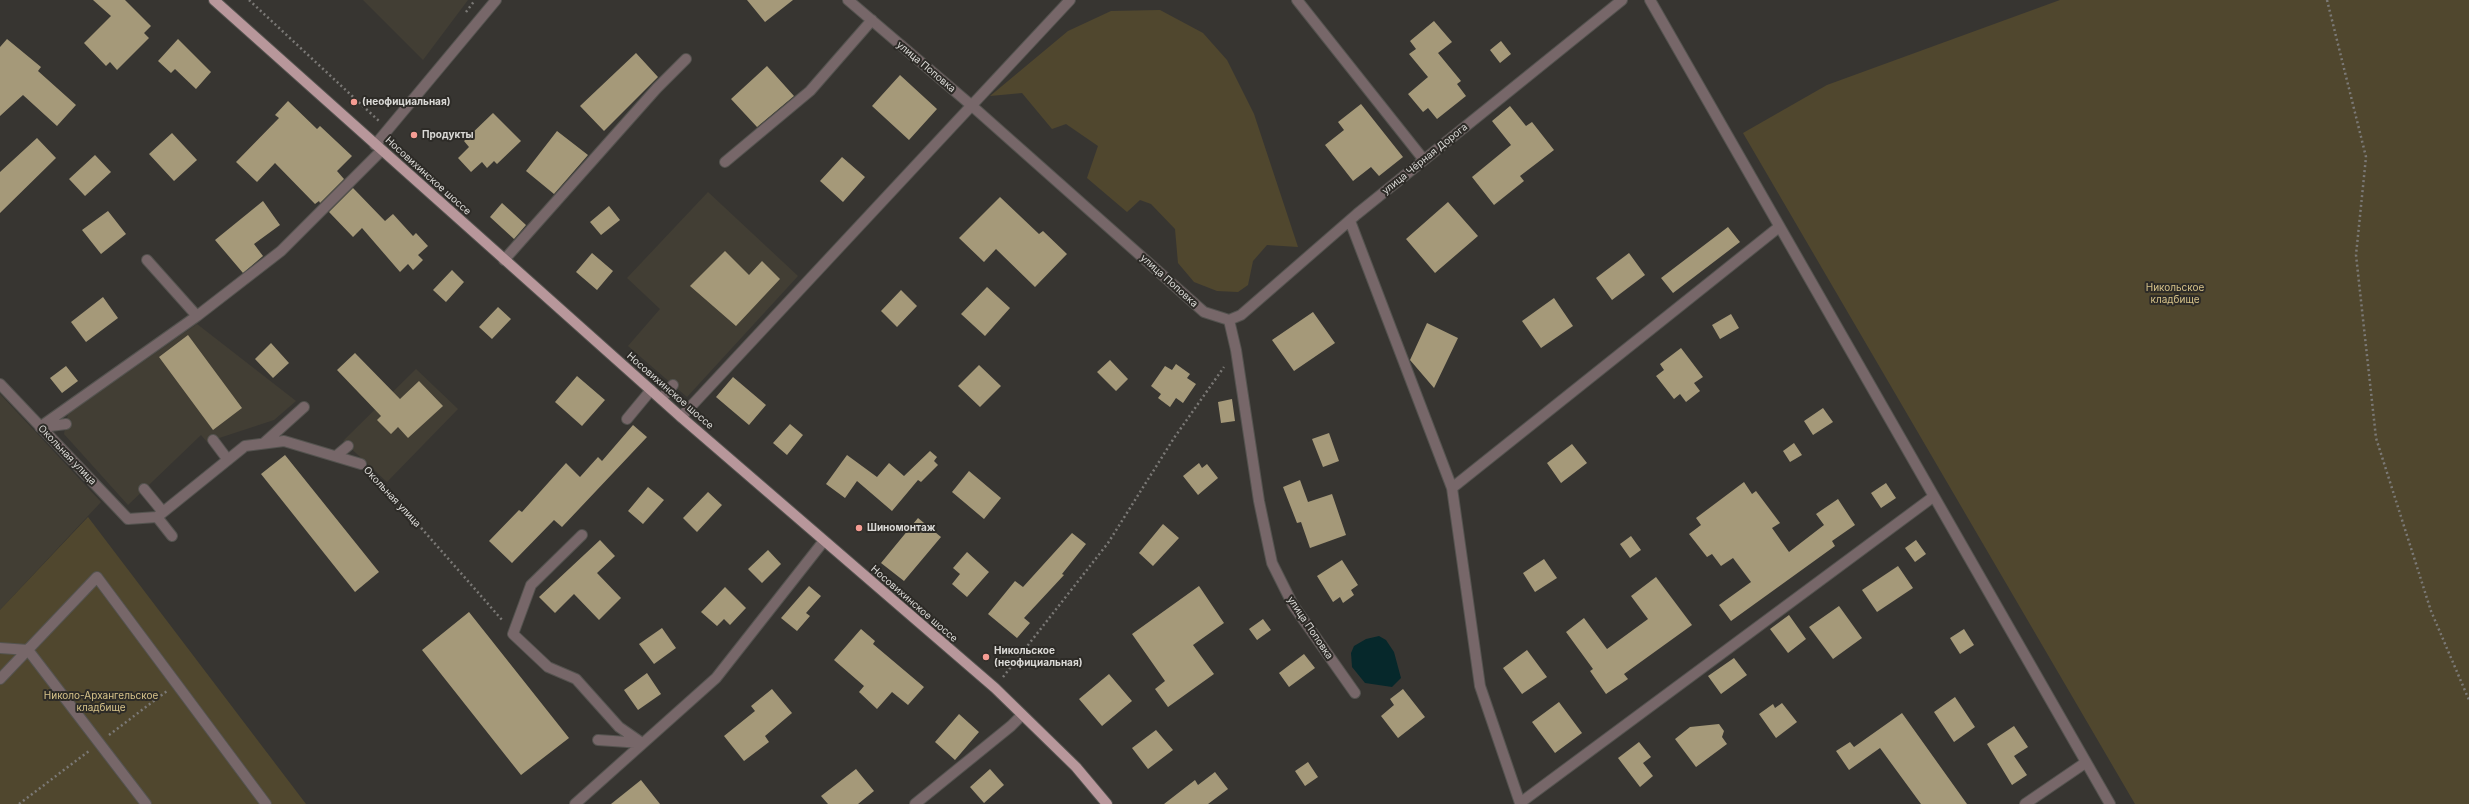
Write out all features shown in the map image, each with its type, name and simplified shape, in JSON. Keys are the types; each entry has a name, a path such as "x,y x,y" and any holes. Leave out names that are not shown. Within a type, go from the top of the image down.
{"main road":[{"name":"Носовихинское шоссе","path":"214,0 681,417 995,688 1076,767 1107,804"}],"street":[{"path":"40,427 197,316 281,251 378,148 388,129 496,0"},
{"name":"улица Поповка","path":"848,0 971,105 1204,312 1229,320 1236,350 1259,501 1272,563 1293,605 1355,693"},
{"path":"681,417 1070,0"},
{"path":"1297,0 1400,124 1424,160"},
{"name":"улица Чёрная Дорога","path":"1229,320 1241,315 1350,221 1622,0"},
{"path":"1650,0 2084,763 2110,804"},
{"path":"726,162 810,91 872,20"},
{"path":"504,260 641,105 686,60"},
{"path":"1350,221 1452,488 1480,686 1520,802 1933,497"},
{"path":"1452,488 1779,227"},
{"path":"147,260 197,316"},
{"name":"Окольная улица","path":"0,384 128,519 160,514 245,446 284,441 361,464"},
{"path":"662,399 673,385"},
{"path":"627,419 651,390"},
{"path":"264,443 304,407"},
{"path":"40,427 66,424"},
{"path":"213,440 228,460"},
{"path":"336,456 348,446"},
{"path":"307,448 318,460"},
{"path":"144,489 172,536"},
{"path":"582,535 531,585 513,634 548,667 576,679 619,727 642,743"},
{"path":"575,804 716,678 824,542"},
{"path":"0,679 97,576 266,804"},
{"path":"0,648 28,650 146,804"},
{"path":"915,804 1011,726 1022,714"},
{"path":"598,740 642,743"},
{"path":"2026,804 2084,763"}],"path":[{"path":"249,0 388,129"},
{"path":"2327,0 2366,157 2356,255 2376,438 2431,611 2469,700"},
{"path":"995,688 1108,543 1174,438 1236,350"},
{"name":"Окольная улица","path":"361,464 394,497 513,634"}],"shaded area":[{"path":"363,0 468,0 423,60"},
{"path":"708,192 798,276 687,397 628,346 660,309 627,278"},
{"path":"197,324 296,401 274,420 207,442 201,435 128,505 64,434 68,414"},
{"path":"416,369 458,409 387,482 343,441"},
{"path":"0,394 101,502 0,610"}],"green space":[{"name":"Никольское кладбище","path":"2060,0 2469,0 2469,804 2135,804 1743,133 1827,85"},
{"path":"1160,10 1203,33 1227,60 1254,114 1298,247 1267,245 1253,261 1248,285 1238,292 1217,291 1194,282 1178,263 1175,229 1151,204 1140,200 1127,212 1087,178 1098,146 1066,124 1052,129 1022,93 990,96 1068,31 1111,11"},
{"name":"Николо-Архангельское кладбище","path":"88,517 306,804 0,804 0,610"}],"water":[{"path":"1379,636 1386,640 1394,652 1401,678 1392,687 1365,683 1352,667 1351,653 1354,646 1366,639"}],"building":[{"path":"93,0 125,0 151,26 144,33 149,38 117,70 110,62 106,66 84,43 111,16"},
{"path":"747,0 793,0 765,22"},
{"path":"1434,21 1452,42 1438,53 1461,81 1457,84 1466,96 1437,119 1428,108 1423,112 1408,94 1428,77 1409,54 1416,49 1410,41"},
{"path":"7,39 41,67 38,71 76,105 57,126 23,95 0,116 0,47"},
{"path":"178,39 211,72 196,89 175,69 171,73 158,61"},
{"path":"1501,41 1511,54 1500,63 1490,50"},
{"path":"636,53 658,77 604,131 580,106"},
{"path":"767,66 794,96 757,127 731,99"},
{"path":"900,75 937,109 909,140 872,106"},
{"path":"288,101 317,129 320,126 352,156 337,171 344,179 320,203 319,201 315,204 275,163 257,182 236,162 279,118 275,115"},
{"path":"1361,104 1403,157 1379,176 1371,167 1353,181 1325,145 1344,130 1338,122"},
{"path":"1510,106 1526,126 1532,122 1554,150 1520,176 1524,181 1494,205 1472,177 1511,145 1492,121"},
{"path":"493,113 521,141 497,164 494,161 487,168 482,162 471,172 458,158 469,147 464,141"},
{"path":"557,131 588,155 554,194 526,171"},
{"path":"172,133 197,160 174,181 149,154"},
{"path":"37,138 56,158 0,213 0,172"},
{"path":"95,155 111,172 85,196 69,179"},
{"path":"842,157 865,177 843,202 820,181"},
{"path":"353,188 385,221 393,214 413,236 416,233 428,246 418,255 423,260 413,270 408,264 400,272 362,228 353,237 329,212"},
{"path":"1000,197 1039,234 1043,231 1067,254 1035,287 996,249 984,262 959,238"},
{"path":"263,201 280,225 254,244 263,256 243,273 215,240"},
{"path":"1448,202 1478,236 1435,273 1406,239"},
{"path":"502,203 526,225 514,239 490,217"},
{"path":"609,206 620,220 601,235 590,222"},
{"path":"108,211 126,234 101,254 82,230"},
{"path":"1728,227 1740,242 1673,293 1661,278"},
{"path":"725,251 749,275 762,261 780,279 736,326 690,286"},
{"path":"592,253 613,271 597,290 576,272"},
{"path":"1629,253 1645,275 1612,300 1596,278"},
{"path":"452,270 464,282 446,302 433,290"},
{"path":"987,287 1010,308 985,336 961,314"},
{"path":"901,290 917,306 897,327 881,311"},
{"path":"103,297 118,318 86,342 71,322"},
{"path":"1554,298 1573,326 1541,348 1522,321"},
{"path":"498,307 511,319 492,339 479,327"},
{"path":"1313,312 1335,343 1294,371 1272,340"},
{"path":"1731,314 1739,328 1720,339 1712,325"},
{"path":"1427,323 1458,338 1434,388 1410,360"},
{"path":"188,335 242,408 213,430 159,357"},
{"path":"271,343 289,363 273,378 255,359"},
{"path":"1681,348 1703,377 1694,383 1700,391 1686,402 1680,394 1674,399 1656,376 1664,370 1660,364"},
{"path":"355,353 400,399 419,381 443,406 408,438 398,427 391,434 377,420 381,416 337,370"},
{"path":"1110,360 1128,379 1116,391 1097,372"},
{"path":"1176,364 1190,374 1187,378 1196,384 1183,403 1176,398 1170,407 1158,398 1161,394 1151,386 1165,366 1172,370"},
{"path":"979,365 1001,386 980,407 958,386"},
{"path":"66,366 78,381 62,393 50,378"},
{"path":"577,376 605,400 582,426 555,402"},
{"path":"733,377 766,405 749,425 716,397"},
{"path":"1232,399 1235,421 1221,423 1218,402"},
{"path":"1823,408 1833,422 1813,435 1804,421"},
{"path":"790,424 803,435 787,455 773,443"},
{"path":"633,425 647,437 562,527 554,520 512,563 489,541 519,510 522,512 566,463 580,477 598,457 602,461"},
{"path":"1329,433 1339,461 1323,467 1312,439"},
{"path":"1794,443 1802,455 1790,462 1783,451"},
{"path":"1572,444 1587,463 1561,483 1547,463"},
{"path":"930,451 937,457 934,461 938,465 921,482 918,480 892,511 857,481 845,498 826,484 847,455 877,477 889,463 904,476"},
{"path":"285,455 379,572 355,592 261,474"},
{"path":"1199,463 1202,468 1207,464 1218,478 1198,495 1183,476"},
{"path":"969,471 1001,498 984,519 952,492"},
{"path":"1300,480 1308,502 1332,494 1346,535 1310,548 1301,522 1297,523 1283,487"},
{"path":"1744,482 1752,494 1756,491 1780,523 1772,528 1789,552 1824,525 1816,514 1838,499 1855,525 1832,541 1835,546 1731,621 1719,605 1751,582 1733,558 1721,566 1712,554 1707,557 1689,534 1701,525 1696,518"},
{"path":"1886,483 1896,498 1881,508 1871,493"},
{"path":"648,487 664,500 643,524 628,511"},
{"path":"708,492 722,505 697,532 683,518"},
{"path":"918,518 941,537 904,581 881,563"},
{"path":"1163,524 1179,538 1153,566 1139,553"},
{"path":"1072,533 1086,544 1062,574 1064,575 1024,618 1030,623 1017,638 988,614 1015,581 1023,587"},
{"path":"1631,536 1641,550 1630,558 1620,544"},
{"path":"600,540 615,556 597,573 621,598 599,620 574,594 555,613 539,597"},
{"path":"1916,540 1926,554 1915,562 1905,548"},
{"path":"768,550 781,564 762,583 748,569"},
{"path":"967,552 989,572 967,597 952,584 960,574 953,568"},
{"path":"1544,559 1557,578 1535,592 1523,573"},
{"path":"1342,560 1358,585 1351,590 1354,595 1343,603 1340,597 1333,602 1317,576"},
{"path":"1898,566 1913,588 1877,612 1862,590"},
{"path":"1656,577 1692,625 1624,674 1628,679 1606,694 1590,671 1593,669 1566,632 1584,618 1607,649 1648,619 1631,596"},
{"path":"809,586 821,596 806,613 810,616 797,631 781,618"},
{"path":"1199,586 1224,623 1193,645 1214,674 1168,707 1155,689 1165,681 1132,634"},
{"path":"725,587 746,608 730,625 724,619 717,626 701,612"},
{"path":"1839,606 1862,638 1833,659 1809,627"},
{"path":"469,612 569,738 521,775 422,650"},
{"path":"1789,615 1806,639 1788,653 1770,629"},
{"path":"1263,619 1271,630 1257,640 1249,629"},
{"path":"662,628 676,648 654,664 639,644"},
{"path":"861,629 875,641 873,644 924,687 908,705 892,692 877,709 859,692 864,686 834,660"},
{"path":"1964,629 1974,645 1960,654 1950,638"},
{"path":"1527,650 1547,677 1522,694 1503,668"},
{"path":"1304,654 1315,668 1289,687 1279,673"},
{"path":"1734,658 1747,675 1721,694 1708,676"},
{"path":"647,673 661,694 638,710 624,690"},
{"path":"1109,674 1132,701 1102,726 1079,699"},
{"path":"772,689 792,713 765,736 769,742 744,761 724,736 755,711 751,706"},
{"path":"1403,689 1425,717 1398,738 1381,716 1394,705 1390,699"},
{"path":"1955,697 1975,727 1954,742 1934,712"},
{"path":"1559,702 1582,733 1555,753 1532,722"},
{"path":"1782,703 1797,722 1776,738 1759,714 1773,704 1775,708"},
{"path":"1902,713 1967,804 1921,804 1880,748 1849,770 1836,751 1850,742 1854,747"},
{"path":"959,714 979,732 955,760 935,742"},
{"path":"1719,724 1724,731 1722,737 1727,744 1696,767 1675,739 1690,727"},
{"path":"2014,726 2028,747 2014,756 2027,775 2012,785 1987,744"},
{"path":"1156,730 1173,750 1148,769 1132,748"},
{"path":"1639,742 1651,757 1643,763 1653,776 1640,787 1618,758"},
{"path":"1308,762 1318,777 1305,786 1295,771"},
{"path":"856,769 874,791 858,804 828,804 821,796"},
{"path":"990,769 1004,785 984,803 970,787"},
{"path":"1215,772 1228,789 1208,804 1164,804 1195,780 1198,785"},
{"path":"641,780 660,804 611,804"}],"place":[{"name":"(неофициальная)","path":"354,102"},
{"name":"Продукты","path":"414,135"},
{"name":"Шиномонтаж","path":"859,528"},
{"name":"Никольское (неофициальная)","path":"986,657"}]}
